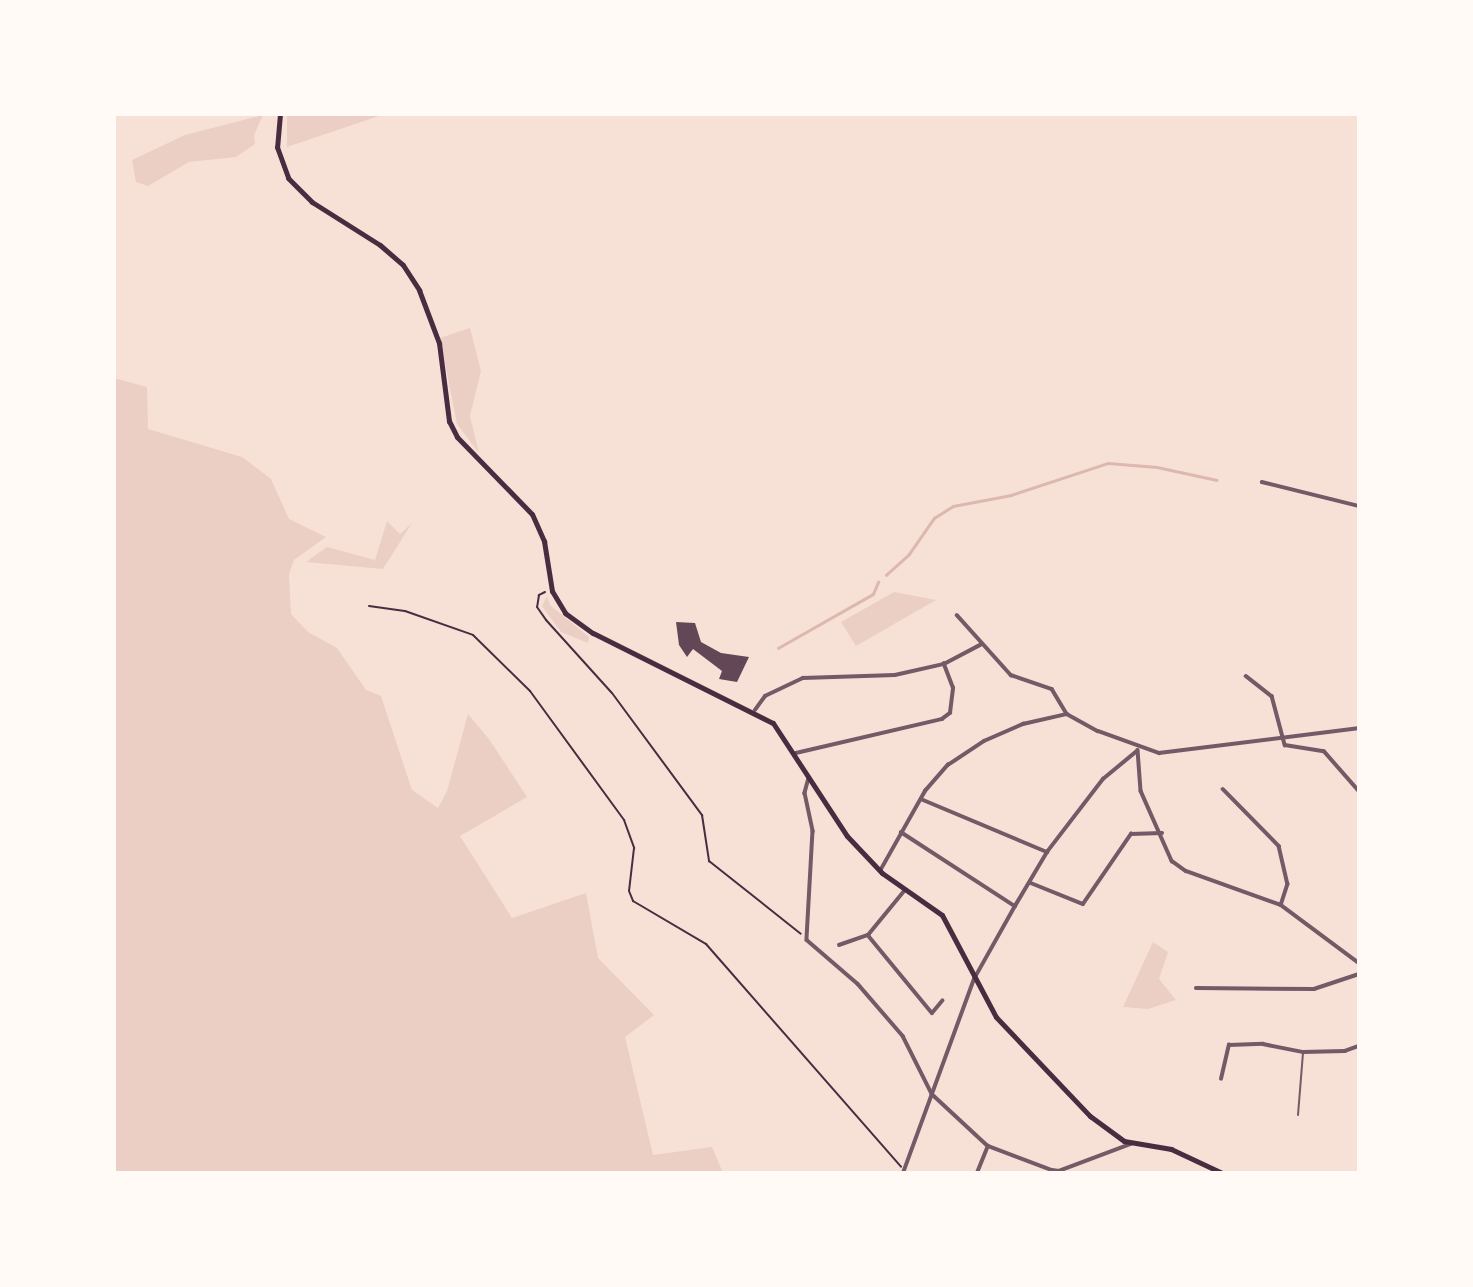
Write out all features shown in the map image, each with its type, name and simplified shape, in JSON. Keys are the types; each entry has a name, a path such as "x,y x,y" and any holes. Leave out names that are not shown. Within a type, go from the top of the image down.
{"main road":[{"path":"281,114 277,147 288,178 312,202 380,245 403,265 419,290 439,343 449,421 457,438 532,514 544,541 552,591 565,613 593,633 755,710 773,723 796,753 829,814 880,871 950,925 974,979 996,1017 1039,1057 1090,1116 1131,1144 1171,1149 1222,1173"}],"street":[{"path":"1262,482 1359,506"},
{"path":"957,615 980,645 1011,675 1052,689 1067,714 1138,749 1158,753 1359,729"},
{"path":"755,710 765,696 803,678 895,675 944,664 980,645"},
{"path":"796,753 942,719 950,713 953,688 944,664"},
{"path":"1246,676 1272,696 1281,737 1291,748 1324,751 1359,791"},
{"path":"880,871 921,799 948,765 984,741 1023,723 1067,714"},
{"path":"1138,749 1141,791 1162,833 1172,861 1186,871 1281,905 1359,963"},
{"path":"903,1173 974,979 1047,852 1102,779 1138,749"},
{"path":"809,778 806,793 813,842 807,940 858,984 903,1036 932,1094 988,1146 1059,1172 1131,1144"},
{"path":"1223,789 1279,846 1288,884 1281,905"},
{"path":"921,799 1047,852"},
{"path":"901,832 1015,906"},
{"path":"1030,883 1083,904 1132,834 1162,833"},
{"path":"839,945 868,935 905,890"},
{"path":"868,935 932,1013 942,1002"},
{"path":"1196,988 1305,990 1359,974"},
{"path":"1221,1079 1229,1045 1263,1044 1303,1052 1345,1051 1359,1046"},
{"path":"977,1173 988,1146"},
{"path":"1257,1173 1268,1173"}],"lane":[{"path":"1298,1115 1303,1052"}],"path":[{"path":"552,591 539,595 537,607 612,694 702,815 709,861 807,940"},
{"path":"369,606 405,611 472,635 530,691 624,820 634,848 629,891 633,901 706,944 899,1166"}],"shaded area":[{"path":"287,114 385,114 287,147"},
{"path":"263,115 254,135 255,144 236,157 189,162 148,186 136,182 132,160 185,135"},
{"path":"470,328 481,371 470,416 479,453 457,424 440,338"},
{"path":"114,378 147,387 148,429 242,457 271,479 289,519 326,537 294,560 289,574 291,614 308,632 337,648 366,690 381,696 412,790 438,808 447,791 468,714 489,739 527,797 460,836 512,918 586,893 598,958 654,1015 625,1037 653,1155 712,1147 723,1173 114,1173"},
{"path":"387,521 400,534 412,523 383,569 306,562 327,547 375,560"},
{"path":"894,592 936,600 856,646 841,622"},
{"path":"547,596 550,605 589,637 588,643 561,632 542,606"},
{"path":"1153,942 1168,952 1159,979 1176,1000 1148,1009 1123,1007"}],"building":[{"path":"676,622 695,623 701,642 721,653 749,657 737,682 719,679 722,671 693,649 687,657 679,645"}],"waterway":[{"path":"886,575 909,554 934,518 953,506 1011,495 1108,463 1157,467 1217,480"},
{"path":"778,648 873,594 878,582"}]}
